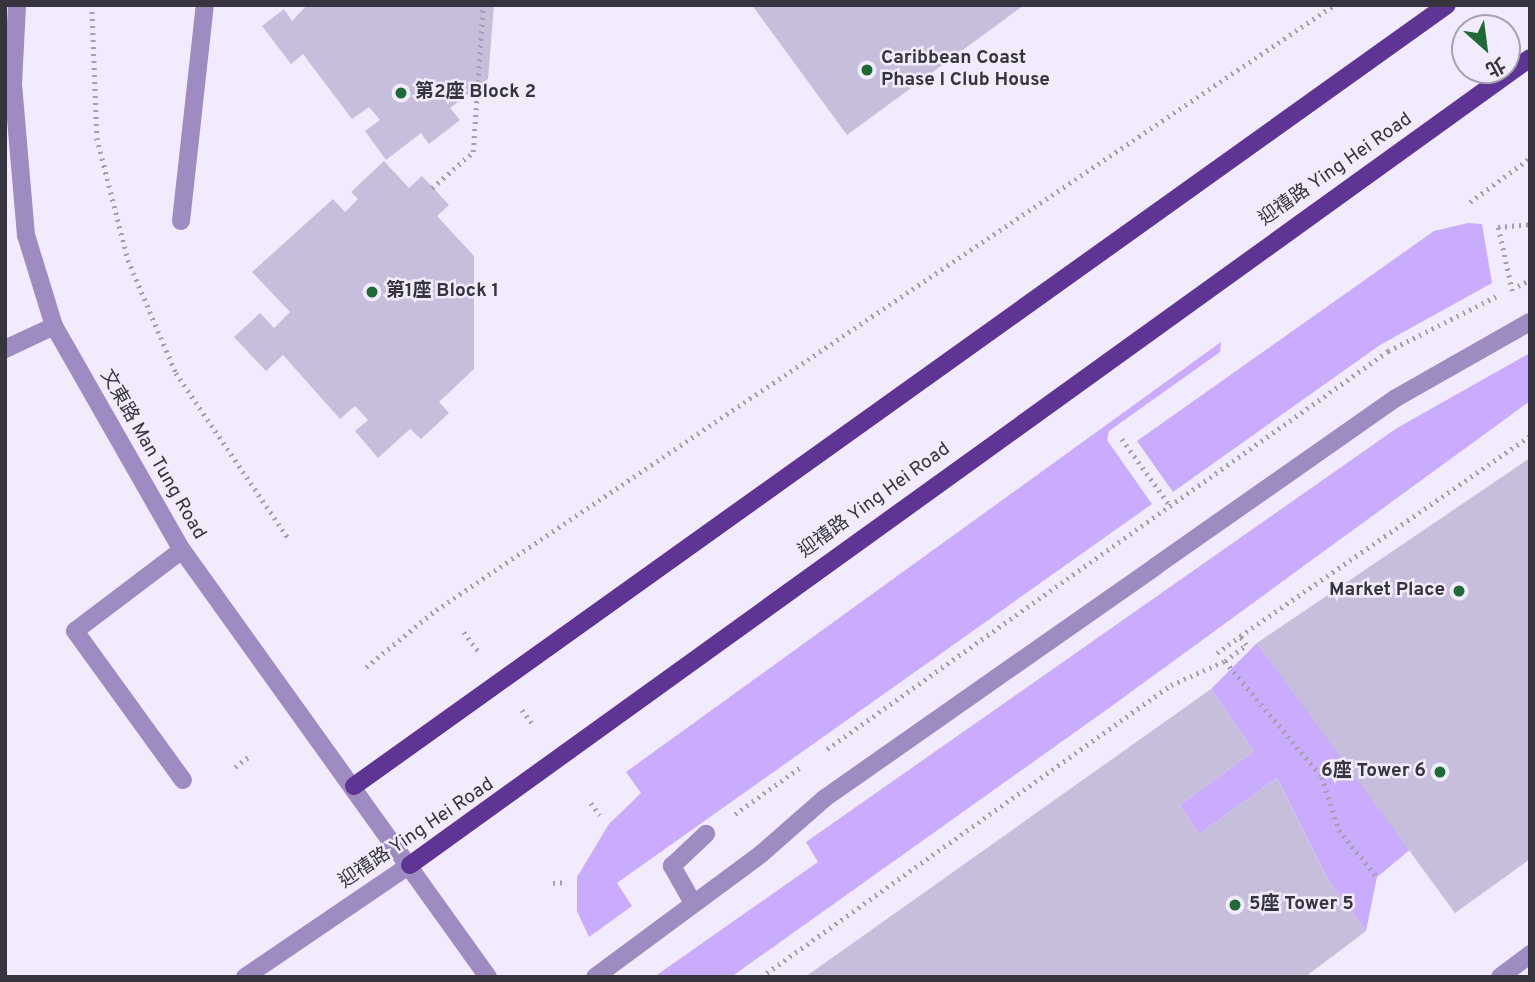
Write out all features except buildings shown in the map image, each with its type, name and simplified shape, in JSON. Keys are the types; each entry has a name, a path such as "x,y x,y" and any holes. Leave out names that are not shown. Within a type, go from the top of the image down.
{"main road":[{"path":"354,786 1447,5"},
{"name":"迎禧路 Ying Hei Road","path":"410,865 1530,58"}],"street":[{"name":"文東路 Man Tung Road","path":"18,5 13,84 26,235 54,326 182,550 354,786 488,977"},
{"path":"181,221 205,5"},
{"path":"595,977 760,855 825,798 1396,398 1526,324"},
{"path":"5,349 54,326"},
{"path":"182,550 75,631 183,780"},
{"path":"693,903 671,866 706,834"},
{"name":"迎禧路 Ying Hei Road","path":"246,977 410,865"},
{"path":"1500,977 1530,954"}],"path":[{"path":"92,5 97,138 132,271 176,373 289,539"},
{"path":"432,187 472,152 483,5"},
{"path":"366,667 436,610 1334,5"},
{"path":"1470,202 1530,158"},
{"path":"1526,324 1511,289 1498,227 1530,224"},
{"path":"819,754 1388,351 1530,280"},
{"path":"1217,653 1530,436"},
{"path":"1122,439 1193,541"},
{"path":"464,632 480,653"},
{"path":"761,977 1171,685 1225,662 1246,645 1240,636"},
{"path":"1225,662 1322,777 1339,830 1377,877"},
{"path":"521,708 532,723"},
{"path":"235,767 251,755"},
{"path":"706,834 808,762"},
{"path":"591,803 600,815"},
{"path":"553,883 565,882"}],"shaded area":[{"path":"1468,223 1482,224 1492,283 1380,345 1173,492 1137,441 1434,231"},
{"path":"1221,342 1220,352 1109,431 1107,440 1152,504 617,883 632,906 589,937 577,911 577,877 609,824 641,793 626,772"},
{"path":"1530,353 1530,401 1109,708 731,977 654,977 818,862 806,842 1397,428"},
{"path":"1257,643 1411,849 1377,877 1366,931 1327,878 1277,778 1199,834 1180,805 1254,751 1211,689"}],"place":[{"name":"Caribbean Coast Phase I Club House","path":"867,70"},
{"name":"第2座 Block 2","path":"401,93"},
{"name":"第1座 Block 1","path":"372,292"},
{"name":"Market Place","path":"1459,591"},
{"name":"6座 Tower 6","path":"1440,772"},
{"name":"5座 Tower 5","path":"1235,905"}]}
